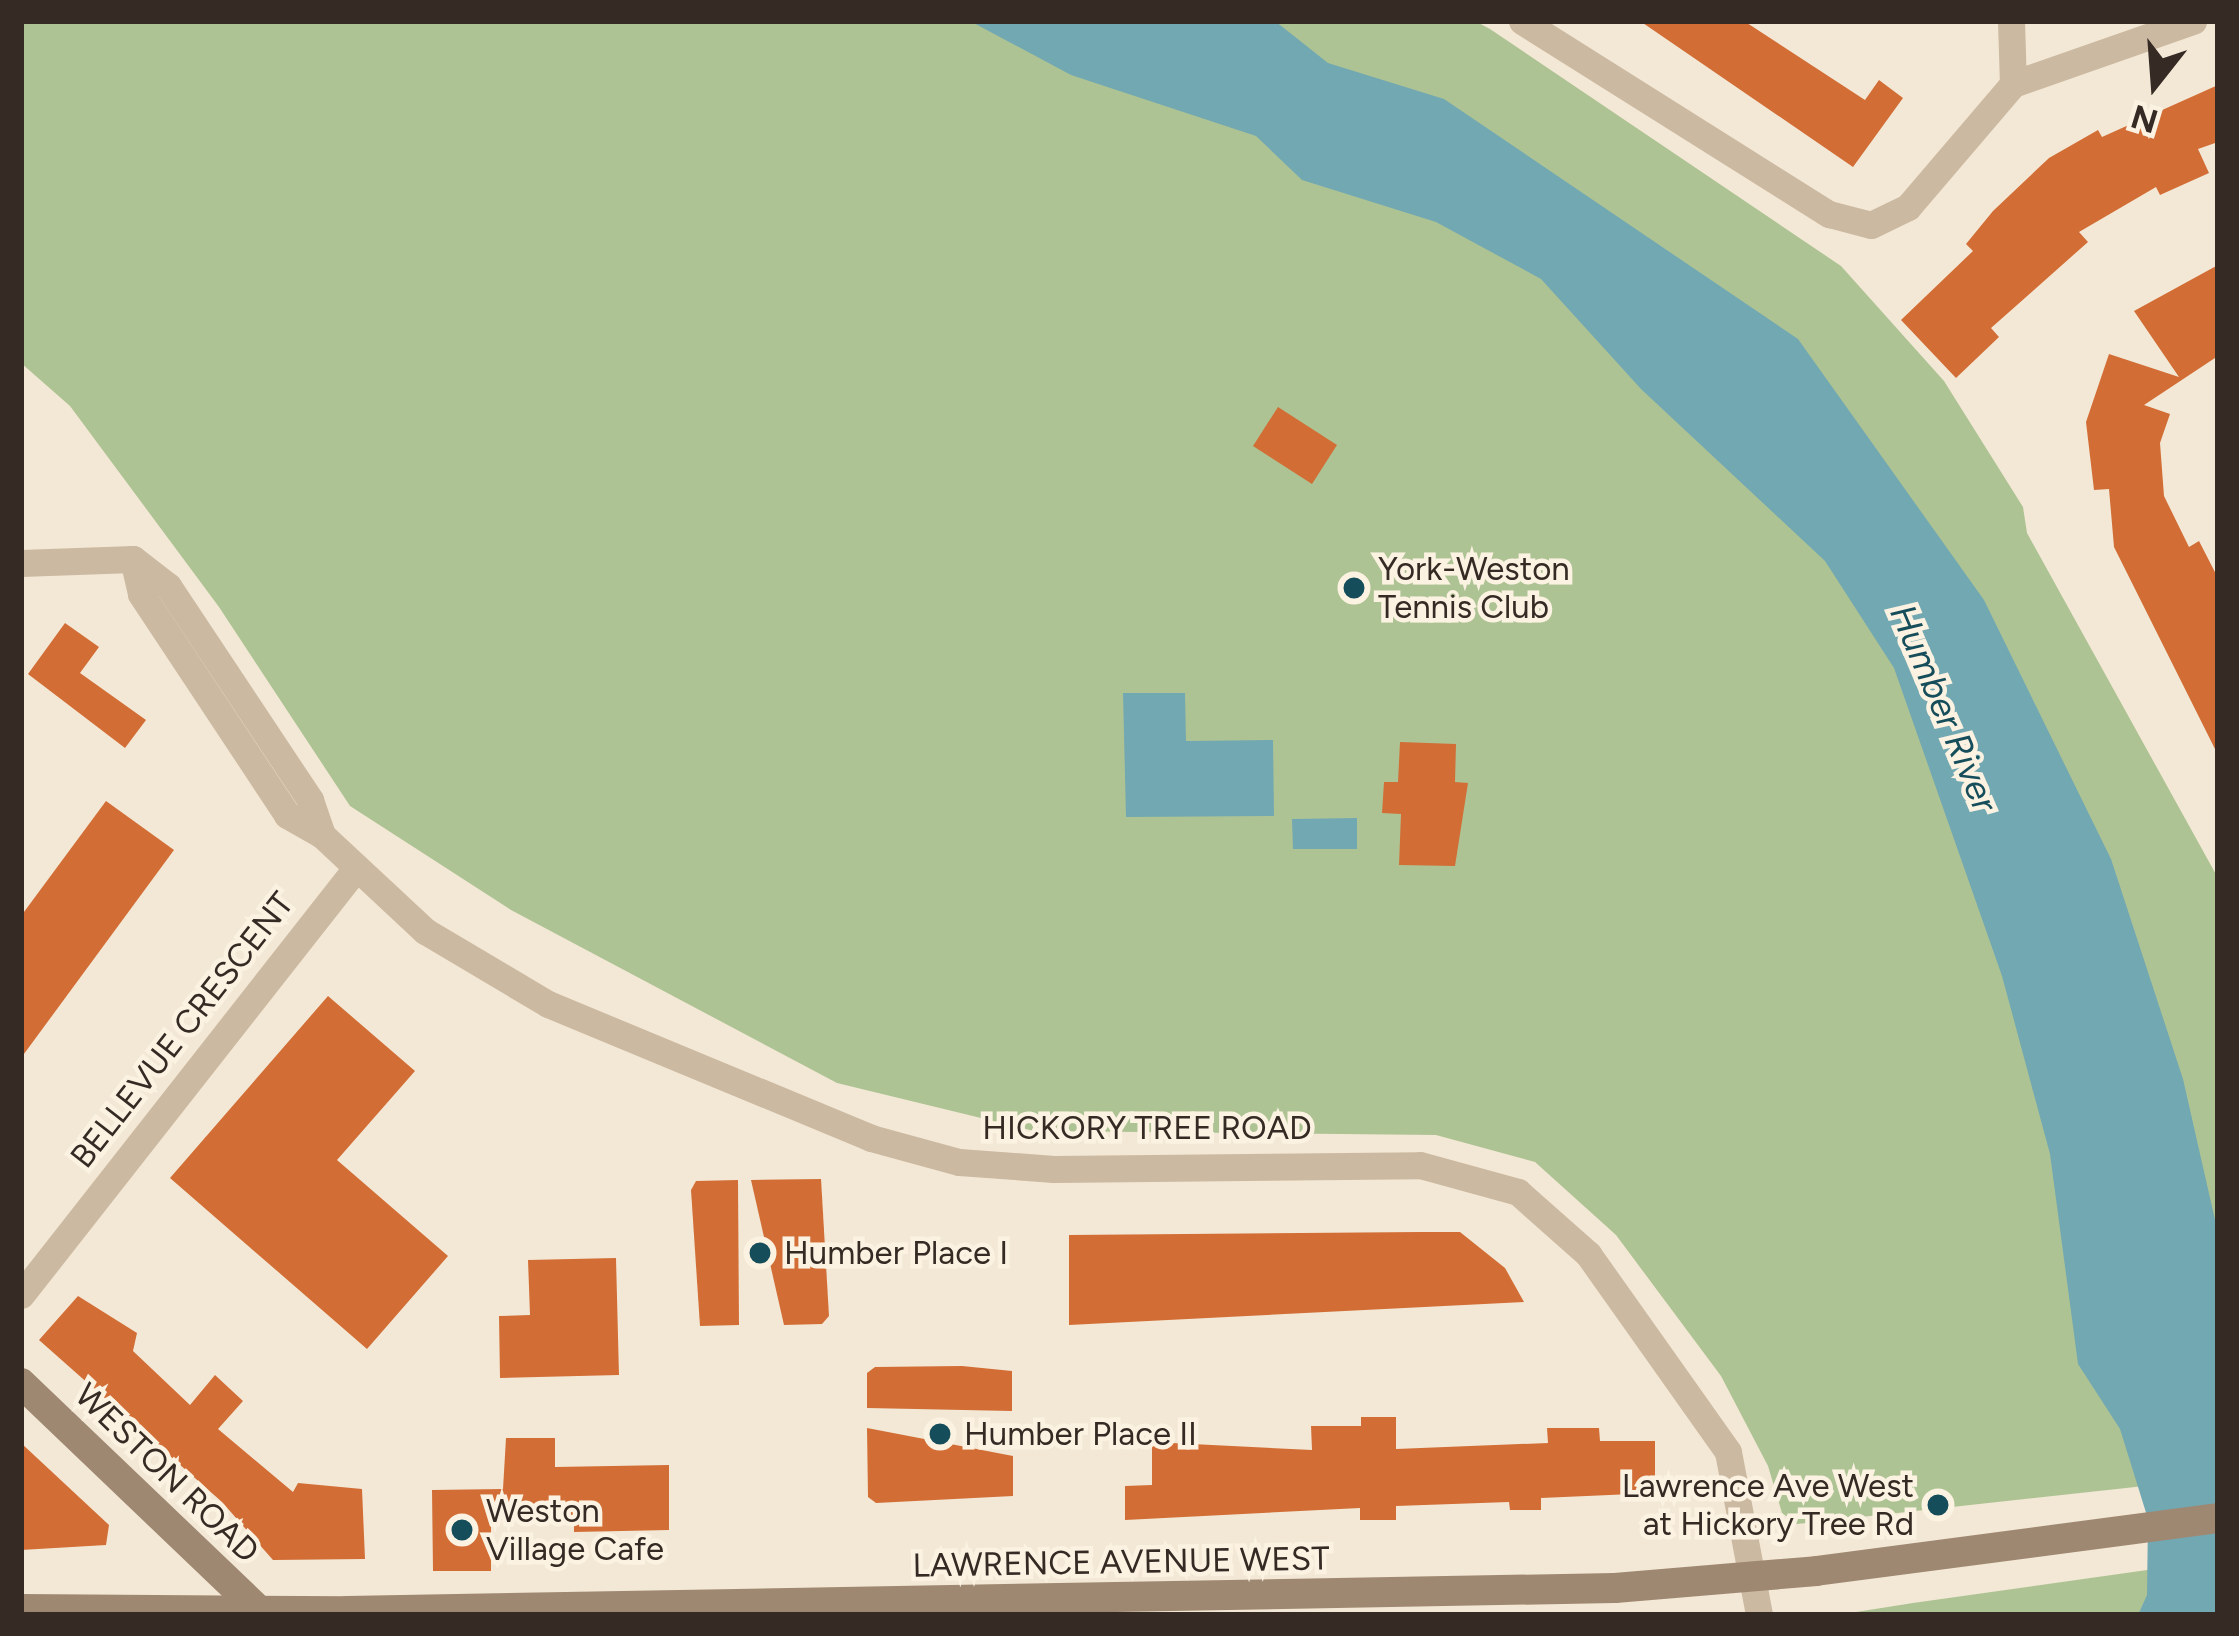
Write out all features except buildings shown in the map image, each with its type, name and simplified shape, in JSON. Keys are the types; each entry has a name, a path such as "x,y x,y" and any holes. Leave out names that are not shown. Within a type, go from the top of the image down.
{"main road":[{"name":"WESTON ROAD","path":"21,1383 261,1612"},
{"name":"LAWRENCE AVENUE WEST","path":"21,1609 261,1612 1188,1599 1754,1577 2218,1518"}],"street":[{"path":"1522,21 1829,214 1871,225 1908,207 2013,84 2193,21"},
{"path":"2011,21 2013,84"},
{"name":"HICKORY TREE ROAD","path":"21,563 133,559 179,603 310,800 322,835 425,931 522,991 909,1150 1054,1168 1420,1165 1468,1172 1518,1192 1588,1254 1708,1418 1737,1482 1760,1615"},
{"name":"BELLEVUE CRESCENT","path":"21,1294 356,868"}],"green space":[{"path":"21,21 1475,21 1490,29 1841,266 1944,381 2023,507 2027,533 2218,878 2218,1478 1797,1524 1782,1513 1768,1466 1721,1376 1616,1235 1535,1162 1436,1135 1034,1131 837,1083 511,910 350,806 219,607 70,406 21,363"},
{"path":"2218,1560 2218,1615 1837,1615 1913,1603"}],"water":[{"name":"Humber River","path":"970,21 1275,21 1328,63 1444,99 1798,339 1984,600 2111,859 2183,1079 2218,1233 2218,1615 2138,1615 2147,1595 2148,1519 2120,1429 2078,1364 2050,1154 2002,976 1894,668 1825,561 1641,389 1541,279 1436,222 1302,180 1256,136 1071,75"},
{"path":"1123,693 1185,693 1186,741 1273,740 1274,816 1126,817"},
{"path":"1357,818 1357,849 1293,849 1292,819"}],"place":[{"name":"York-Weston Tennis Club","path":"1354,588"},
{"name":"Humber Place I","path":"760,1253"},
{"name":"Humber Place II","path":"940,1434"},
{"name":"Lawrence Ave West at Hickory Tree Rd","path":"1938,1505"},
{"name":"Weston Village Cafe","path":"462,1530"}]}
